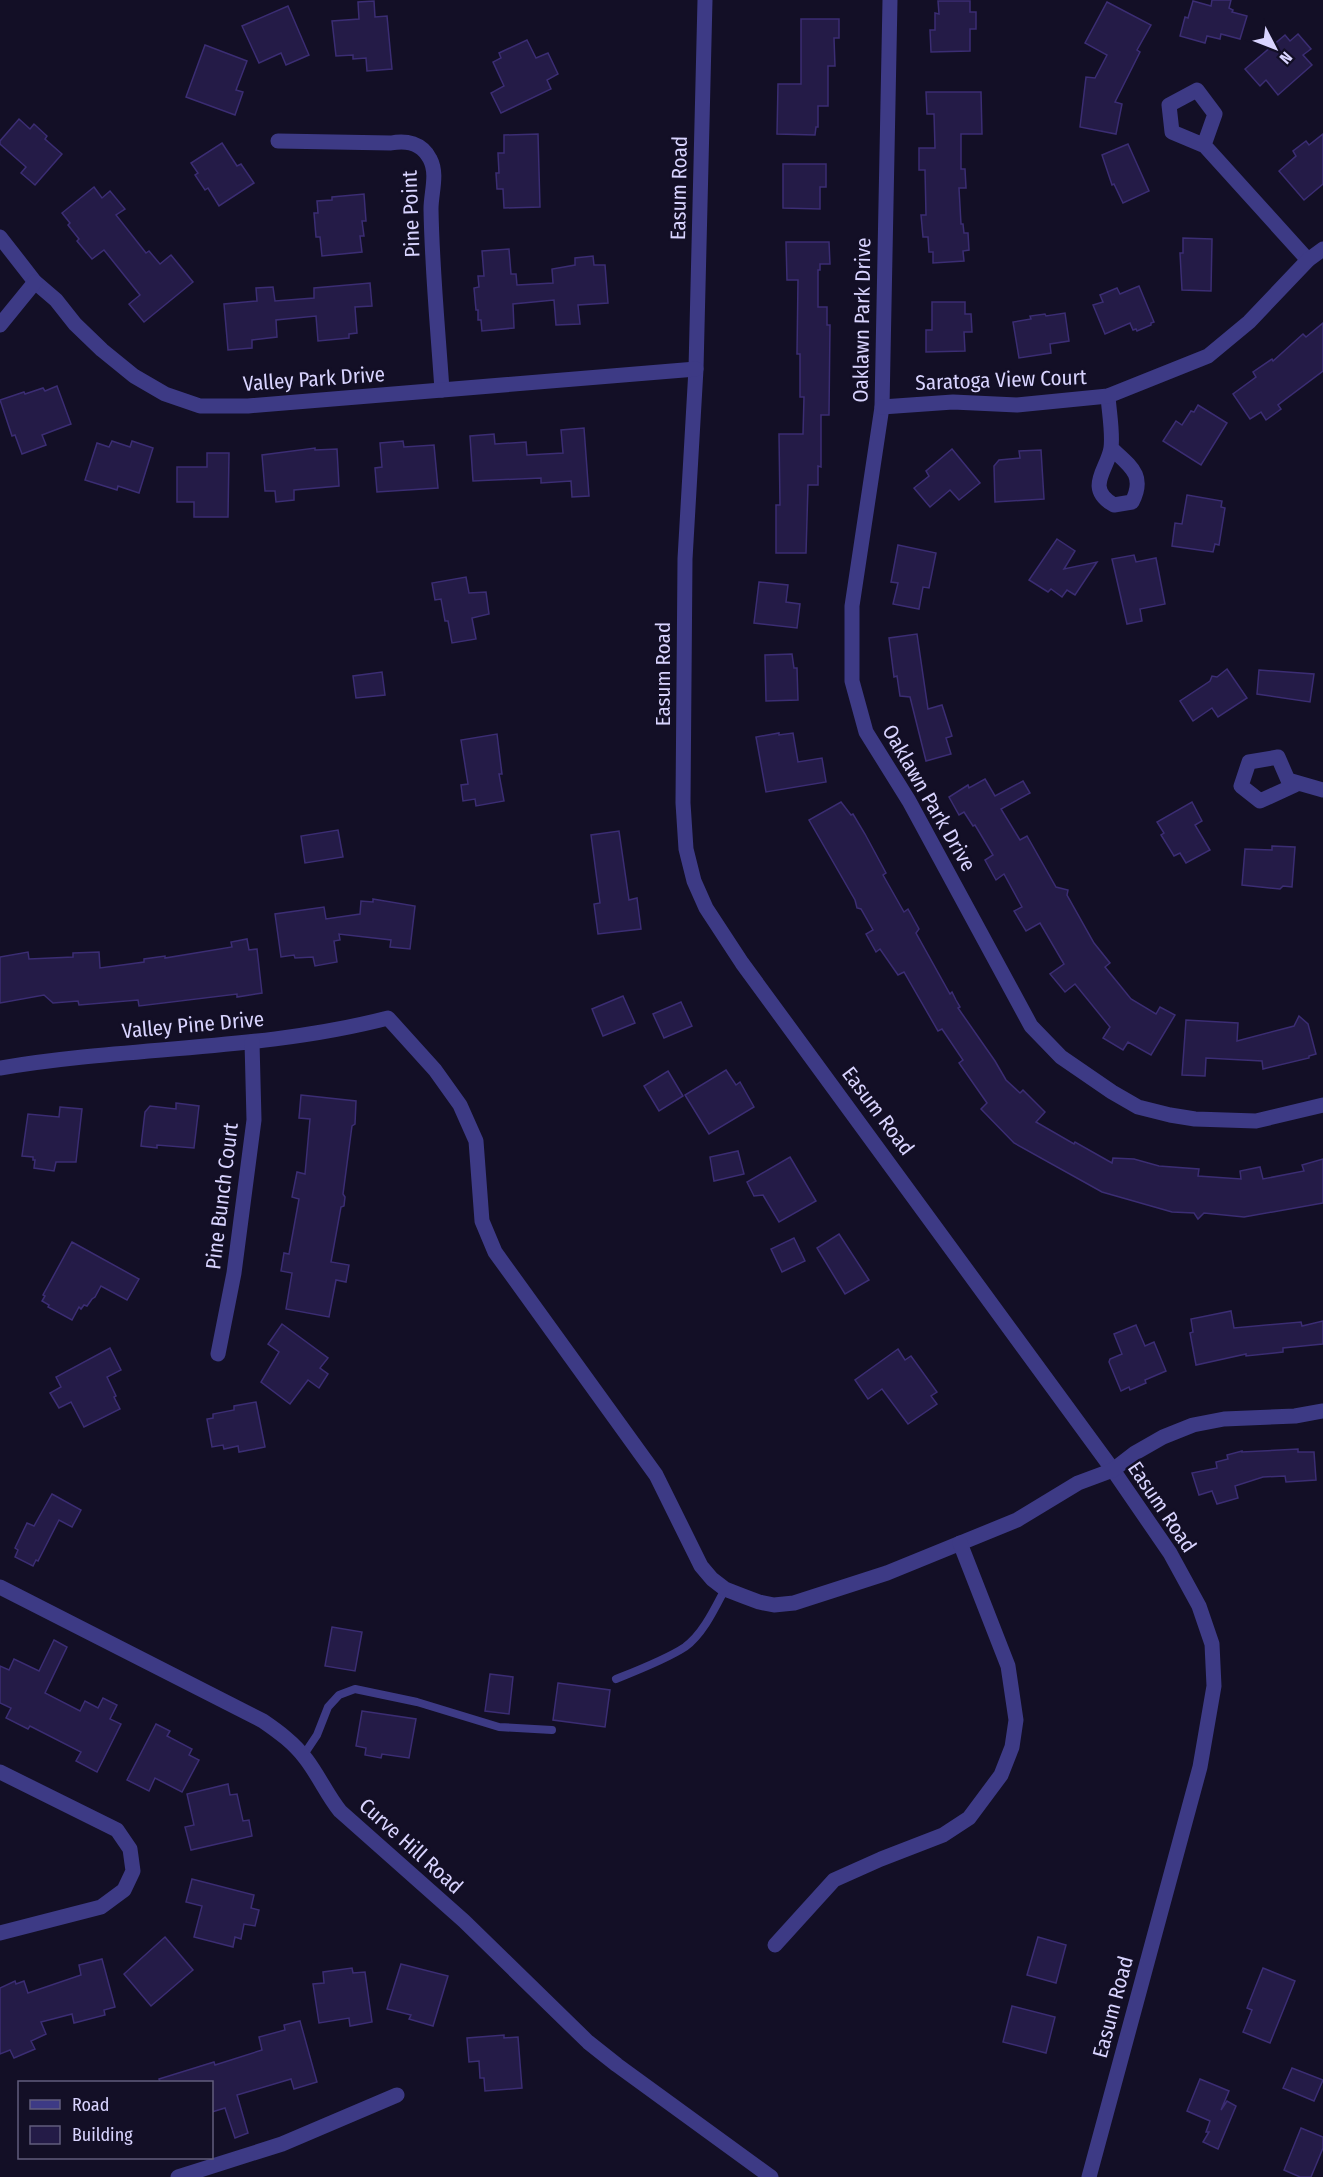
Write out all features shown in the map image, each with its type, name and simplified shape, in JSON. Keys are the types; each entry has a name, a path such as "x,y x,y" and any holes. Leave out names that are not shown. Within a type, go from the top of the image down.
{"street":[{"name":"Easum Road","path":"705,0 696,369 685,559 683,803 686,849 694,881 706,908 742,963 1113,1470 1170,1553 1199,1605 1212,1644 1214,1686 1200,1767 1089,2177"},
{"name":"Oaklawn Park Drive","path":"890,0 882,407 852,606 852,681 866,732 909,801 1031,1026 1061,1057 1138,1107 1196,1119 1256,1121 1323,1105"},
{"path":"1203,145 1172,132 1169,105 1197,90 1215,114 1204,145 1308,260"},
{"name":"Pine Point","path":"278,141 391,143 400,141 418,146 431,160 434,172 431,208 442,390"},
{"name":"Valley Park Drive","path":"0,237 34,282 56,300 75,324 102,350 134,376 165,394 200,406 248,406 696,369"},
{"name":"Saratoga View Court","path":"882,407 953,402 1017,405 1108,396 1208,356 1249,322 1308,260 1323,249"},
{"path":"0,325 34,282"},
{"path":"1108,396 1111,448"},
{"path":"1295,785 1260,801 1241,786 1249,762 1278,757 1288,780 1323,790"},
{"name":"Valley Pine Drive","path":"0,1068 55,1058 252,1042 352,1027 388,1018 435,1070 460,1105 476,1141 482,1221 495,1252 656,1475 701,1566 725,1589"},
{"name":"Pine Bunch Court","path":"218,1354 234,1273 252,1140 254,1120 252,1042"},
{"path":"725,1589 759,1602 774,1605 794,1603 887,1573 1017,1520 1078,1483 1113,1470 1154,1442 1193,1425 1224,1419 1295,1416 1323,1412"},
{"path":"775,1945 834,1880 881,1858 943,1835 969,1818 1001,1775 1012,1747 1016,1720 1013,1687 1008,1666 960,1543"},
{"name":"Curve Hill Road","path":"0,1587 263,1721 286,1737 303,1756 340,1811 464,1921 560,2016 617,2065 771,2177"},
{"path":"0,1772 117,1830 130,1849 133,1871 124,1890 101,1907 0,1934"},
{"path":"178,2177 282,2144 397,2096"}],"lane":[{"path":"616,1679 686,1646 709,1619 725,1589"},
{"path":"303,1756 317,1736 328,1707 339,1695 355,1689 417,1702 499,1727 552,1730"}],"building":[{"path":"1212,0 1231,0 1229,8 1233,10 1232,12 1247,16 1240,39 1221,34 1220,39 1207,36 1205,43 1180,36 1185,17 1188,18 1193,1 1211,6"},
{"path":"374,1 375,17 387,16 392,69 367,71 366,58 353,59 353,55 336,56 332,21 359,19 358,2"},
{"path":"938,1 970,1 970,12 976,12 976,29 970,29 970,51 931,52 930,30 935,30 935,13 939,14"},
{"path":"1107,2 1151,25 1137,50 1140,52 1115,102 1122,104 1116,134 1080,127 1086,77 1095,78 1107,55 1085,43"},
{"path":"288,6 309,55 286,65 281,53 259,63 242,26"},
{"path":"801,19 839,19 839,38 834,38 835,66 828,66 828,106 818,106 818,127 816,127 815,135 777,134 778,84 801,84"},
{"path":"1298,34 1311,49 1303,55 1312,65 1278,95 1266,80 1260,86 1245,69 1285,35 1290,41"},
{"path":"527,40 536,58 548,53 558,74 547,80 551,89 501,113 491,93 504,86 493,62 501,58 499,53"},
{"path":"205,45 247,61 236,90 243,92 235,115 186,97"},
{"path":"926,92 981,92 982,134 961,134 961,169 965,169 966,188 959,188 961,224 963,224 964,233 968,233 969,250 963,251 964,261 933,263 933,252 929,252 928,237 923,237 921,215 926,215 925,170 919,170 919,148 935,148 934,114 927,114"},
{"path":"19,119 30,129 34,124 47,136 45,139 62,154 35,185 21,173 26,167 0,144 0,141"},
{"path":"538,134 540,207 504,208 503,189 497,189 496,173 499,173 498,153 504,153 504,135"},
{"path":"1323,134 1323,184 1304,200 1279,171 1296,156 1293,151 1306,141 1309,145"},
{"path":"222,143 237,166 241,164 254,183 219,206 208,188 205,190 195,175 198,173 191,163"},
{"path":"1128,144 1149,191 1123,203 1114,184 1112,185 1102,155"},
{"path":"783,164 826,164 826,187 820,187 820,209 783,208"},
{"path":"94,187 102,198 110,191 125,209 116,215 146,253 149,251 160,264 171,255 193,282 144,322 129,304 140,295 104,250 92,259 77,241 79,239 62,213"},
{"path":"364,194 366,221 362,221 364,236 360,236 362,252 322,256 320,237 316,237 314,213 318,213 317,201"},
{"path":"1183,238 1212,239 1211,291 1182,290 1180,253 1183,253"},
{"path":"786,242 829,242 830,264 820,264 820,270 818,270 818,307 827,307 827,325 830,325 829,415 821,415 821,467 818,466 818,485 808,485 806,553 776,553 776,505 780,505 779,434 803,434 804,397 800,397 800,354 797,354 798,280 787,280"},
{"path":"509,249 511,274 516,274 517,285 553,283 552,269 575,265 575,258 593,256 594,265 605,265 608,303 578,305 580,324 556,325 554,300 513,304 514,328 482,331 481,320 478,320 478,310 476,310 474,288 479,287 478,276 484,276 482,251"},
{"path":"370,283 372,306 355,307 357,333 349,334 349,338 318,341 316,316 276,320 277,337 252,340 252,348 228,350 224,304 257,301 256,288 273,287 275,301 314,298 314,288"},
{"path":"1139,286 1154,322 1137,331 1133,330 1130,323 1105,334 1093,305 1103,302 1100,295 1117,288 1120,294"},
{"path":"932,302 965,302 965,314 971,314 972,332 964,332 965,351 926,352 926,330 932,330"},
{"path":"1065,313 1069,341 1050,344 1051,353 1019,358 1013,322 1031,319 1030,316"},
{"path":"1323,323 1323,371 1278,405 1281,409 1266,420 1261,412 1250,419 1233,394 1256,377 1253,372 1272,359 1273,361 1303,334 1306,337"},
{"path":"57,386 71,424 42,435 46,445 22,454 15,435 12,436 0,400 24,392 25,394 43,388 45,391"},
{"path":"1198,405 1227,423 1201,465 1163,441 1176,421 1182,425"},
{"path":"584,428 589,496 572,497 571,481 541,483 541,478 473,481 470,436 494,434 495,444 526,442 527,455 563,453 561,430"},
{"path":"112,441 130,447 132,441 153,448 139,493 118,486 117,490 85,480 97,443 109,447"},
{"path":"403,441 404,447 434,445 438,488 377,492 375,468 382,467 380,443"},
{"path":"315,448 315,450 337,449 339,486 294,490 294,500 276,502 275,491 265,491 262,455"},
{"path":"952,449 980,483 959,500 950,490 930,507 914,488 929,476 926,471"},
{"path":"1041,450 1044,499 995,502 994,466 999,460 1020,458 1019,451"},
{"path":"207,453 229,453 228,517 194,517 194,502 177,502 177,467 207,467"},
{"path":"1187,495 1222,501 1221,507 1225,508 1219,545 1215,544 1213,552 1172,546 1175,523 1182,524"},
{"path":"1057,539 1075,551 1064,569 1097,562 1075,595 1067,590 1062,597 1051,589 1048,592 1029,580"},
{"path":"898,545 936,553 929,588 923,587 919,609 893,604 898,583 891,582"},
{"path":"1134,555 1136,562 1156,558 1165,604 1140,609 1142,621 1127,624 1112,559"},
{"path":"466,577 469,593 486,592 489,614 472,618 476,639 452,643 441,599 435,600 432,583"},
{"path":"759,582 788,585 786,602 800,604 797,628 754,623"},
{"path":"917,634 928,709 942,705 952,736 946,738 951,754 926,761 910,697 900,696 897,676 894,677 889,638"},
{"path":"792,654 794,668 797,668 798,700 766,701 765,655"},
{"path":"1227,669 1247,698 1218,717 1212,708 1193,721 1180,701 1210,681 1212,676 1217,677"},
{"path":"1259,670 1314,674 1310,702 1257,694"},
{"path":"382,672 385,695 356,698 353,676"},
{"path":"779,733 779,735 793,733 798,762 822,758 826,782 766,792 756,737"},
{"path":"497,734 502,774 499,774 504,801 476,806 475,799 463,801 461,785 468,784 461,740"},
{"path":"985,779 995,796 1023,781 1030,793 1001,809 1020,840 1027,836 1056,887 1068,890 1067,895 1094,943 1110,963 1105,967 1131,999 1156,1014 1160,1007 1175,1015 1151,1055 1128,1042 1123,1050 1103,1038 1110,1027 1075,984 1065,992 1050,974 1064,964 1040,923 1026,931 1014,911 1022,907 1004,874 996,880 985,860 993,855 975,825 973,826 964,812 959,815 949,797 968,785 969,788"},
{"path":"841,802 851,815 853,814 865,834 886,873 883,875 904,912 908,909 919,929 916,933 950,994 952,992 960,1007 958,1008 1006,1080 1020,1093 1023,1090 1045,1112 1036,1122 1112,1163 1113,1158 1134,1159 1159,1166 1199,1169 1198,1176 1241,1179 1240,1171 1260,1167 1263,1179 1304,1171 1302,1165 1323,1159 1323,1203 1244,1217 1204,1213 1198,1219 1194,1213 1172,1212 1102,1192 1014,1143 981,1109 987,1103 959,1063 963,1060 942,1029 938,1031 904,972 898,975 880,949 876,952 866,934 873,930 861,909 857,908 855,900 809,820"},
{"path":"1192,802 1202,821 1195,825 1210,850 1186,863 1180,853 1174,856 1161,835 1164,833 1157,822"},
{"path":"338,830 343,857 305,863 301,836"},
{"path":"619,831 629,900 637,898 641,929 598,934 594,904 600,903 591,835"},
{"path":"1272,846 1295,847 1292,887 1283,886 1280,889 1242,885 1245,849 1272,850"},
{"path":"373,899 415,906 410,949 390,947 391,940 339,934 340,940 334,941 337,962 315,966 313,957 295,958 294,955 281,957 275,914 324,907 326,919 360,914 361,901 373,902"},
{"path":"247,939 249,950 257,949 262,993 139,1006 138,1000 79,1005 78,1001 53,1003 44,995 0,1003 0,957 28,952 29,959 73,957 73,953 99,952 100,968 144,962 144,959 165,956 165,958 232,947 231,942"},
{"path":"623,996 635,1023 603,1036 592,1009"},
{"path":"681,1002 692,1026 664,1038 653,1014"},
{"path":"1299,1016 1308,1024 1316,1054 1309,1058 1263,1069 1262,1061 1206,1058 1205,1076 1182,1075 1186,1020 1238,1023 1237,1041 1294,1026"},
{"path":"726,1070 736,1085 740,1082 754,1107 709,1134 685,1095"},
{"path":"668,1071 683,1096 659,1111 644,1086"},
{"path":"301,1095 356,1101 355,1124 352,1126 343,1194 344,1206 341,1207 331,1262 349,1265 346,1282 336,1280 329,1317 286,1309 292,1273 281,1271 284,1253 289,1254 299,1199 292,1197 297,1172 305,1174 310,1119 299,1118"},
{"path":"176,1103 199,1106 194,1148 141,1146 145,1112 150,1106 176,1109"},
{"path":"60,1107 82,1109 76,1162 56,1162 54,1171 34,1168 33,1157 22,1156 28,1114 59,1117"},
{"path":"738,1151 744,1174 714,1181 710,1157"},
{"path":"790,1157 816,1201 779,1222 763,1195 754,1196 747,1182"},
{"path":"839,1234 869,1280 845,1294 817,1248"},
{"path":"794,1238 805,1261 782,1272 771,1249"},
{"path":"72,1242 139,1279 127,1300 101,1286 87,1306 84,1305 81,1309 79,1307 72,1320 48,1307 49,1305 42,1301 45,1296 43,1295"},
{"path":"1231,1311 1234,1328 1301,1322 1302,1326 1323,1321 1323,1344 1283,1348 1283,1352 1246,1356 1246,1354 1196,1365 1190,1333 1193,1332 1191,1319"},
{"path":"282,1324 328,1358 320,1368 328,1374 319,1388 308,1380 290,1404 261,1382 279,1352 268,1344"},
{"path":"1136,1325 1145,1346 1154,1342 1166,1371 1145,1380 1146,1383 1121,1391 1109,1362 1110,1359 1122,1354 1114,1334"},
{"path":"110,1348 121,1370 107,1377 120,1409 84,1427 71,1402 59,1408 50,1393 61,1387 56,1377"},
{"path":"898,1349 905,1360 911,1356 937,1392 931,1396 937,1404 908,1424 882,1389 868,1399 855,1380"},
{"path":"256,1402 265,1447 239,1452 238,1446 224,1449 223,1445 212,1447 207,1419 213,1418 213,1414 234,1410 234,1406"},
{"path":"1298,1449 1298,1452 1314,1452 1316,1480 1286,1482 1285,1476 1263,1477 1235,1486 1238,1498 1217,1504 1212,1491 1199,1495 1192,1473 1217,1468 1216,1462 1228,1459 1227,1455 1242,1451"},
{"path":"52,1494 81,1510 72,1527 59,1520 38,1561 36,1560 33,1566 15,1557 18,1550 15,1548 27,1523 34,1526"},
{"path":"332,1627 362,1632 355,1671 325,1666"},
{"path":"54,1640 67,1647 45,1693 80,1711 85,1701 98,1708 103,1698 117,1705 110,1719 121,1724 97,1772 76,1761 81,1752 30,1726 28,1729 6,1718 11,1708 0,1703 0,1666 9,1670 14,1659 39,1671"},
{"path":"490,1674 513,1677 509,1714 485,1711"},
{"path":"558,1683 610,1690 605,1727 553,1720"},
{"path":"362,1711 416,1719 409,1758 382,1754 381,1758 365,1755 366,1748 356,1746"},
{"path":"156,1724 170,1731 167,1736 192,1749 189,1755 199,1760 182,1792 155,1778 149,1791 127,1780"},
{"path":"228,1784 230,1795 237,1794 243,1821 249,1820 252,1836 191,1850 185,1827 194,1825 187,1794"},
{"path":"192,1879 254,1895 251,1908 259,1910 255,1926 244,1924 241,1939 235,1937 233,1947 194,1937 202,1906 186,1902"},
{"path":"165,1937 193,1970 151,2006 124,1974"},
{"path":"1038,1937 1066,1945 1056,1983 1027,1975"},
{"path":"102,1959 115,2007 104,2010 105,2015 74,2023 72,2014 41,2022 46,2034 31,2041 35,2049 14,2058 10,2050 0,2054 0,1988 15,1981 16,1984 24,1981 28,1993 81,1975 79,1965"},
{"path":"401,1964 448,1976 433,2026 409,2019 411,2015 387,2009"},
{"path":"352,1968 353,1973 365,1972 372,2022 350,2026 349,2018 319,2023 313,1984 324,1983 323,1972"},
{"path":"1263,1968 1295,1981 1270,2043 1243,2032 1252,2010 1247,2008"},
{"path":"1012,2006 1055,2017 1046,2053 1003,2042"},
{"path":"300,2021 317,2082 294,2089 291,2079 237,2095 248,2133 235,2138 225,2108 213,2112 213,2081 160,2081 159,2079 214,2062 215,2065 262,2050 259,2037 285,2030 284,2025"},
{"path":"504,2035 504,2038 518,2037 522,2088 485,2091 484,2078 480,2078 479,2061 469,2062 467,2038"},
{"path":"1292,2068 1323,2080 1314,2101 1283,2088"},
{"path":"1200,2079 1229,2091 1221,2110 1227,2101 1236,2106 1218,2149 1203,2142 1209,2132 1206,2132 1210,2121 1187,2111"},
{"path":"1301,2128 1323,2137 1323,2148 1311,2177 1300,2177 1284,2170"}]}
